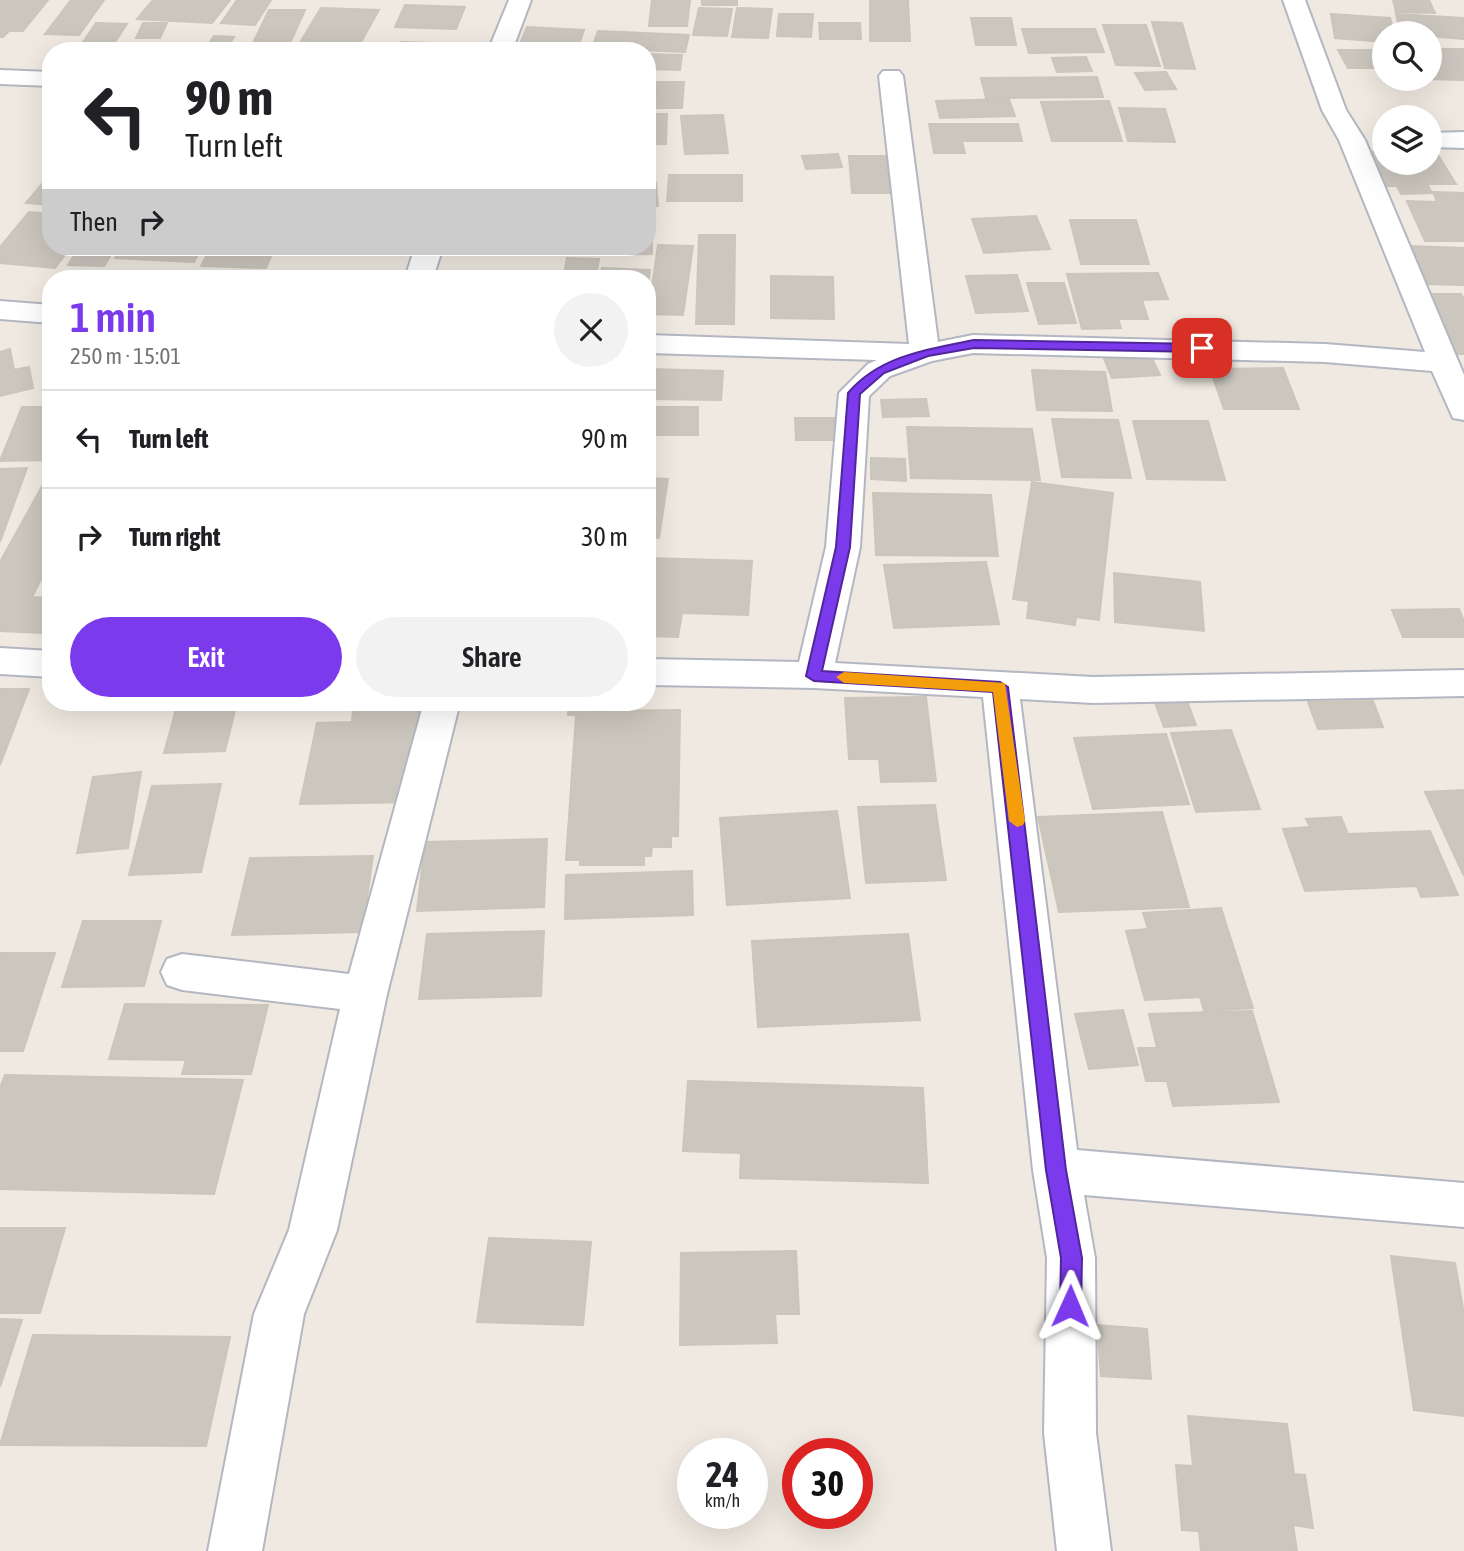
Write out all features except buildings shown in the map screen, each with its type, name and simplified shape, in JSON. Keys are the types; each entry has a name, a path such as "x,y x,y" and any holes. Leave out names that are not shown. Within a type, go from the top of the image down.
{"street":[{"path":"504,42 520,0"},
{"path":"1294,0 1334,110 1363,140 1457,388"},
{"path":"891,76 925,353"},
{"path":"0,77 42,79"},
{"path":"1442,140 1464,140"},
{"path":"0,310 42,313"},
{"path":"656,344 925,353"},
{"path":"814,676 843,547 854,393 879,370 925,353 974,344 1095,345 1325,353 1457,388"},
{"path":"0,662 42,664"},
{"path":"656,672 814,676 1093,690 1464,683"},
{"path":"1000,687 1056,1170 1072,1258 1070,1433 1084,1551"},
{"path":"235,1551 279,1314 313,1230 365,994 440,711"},
{"path":"181,972 365,994"},
{"path":"1056,1170 1464,1205"}],"slow traffic":[{"path":"844,677 1000,687 1017,821"}],"route":[{"path":"1070,1306 1072,1258 1056,1170 1023,867 1000,687 814,676 843,547 854,393 879,370 925,353 974,344 1202,348"}]}
